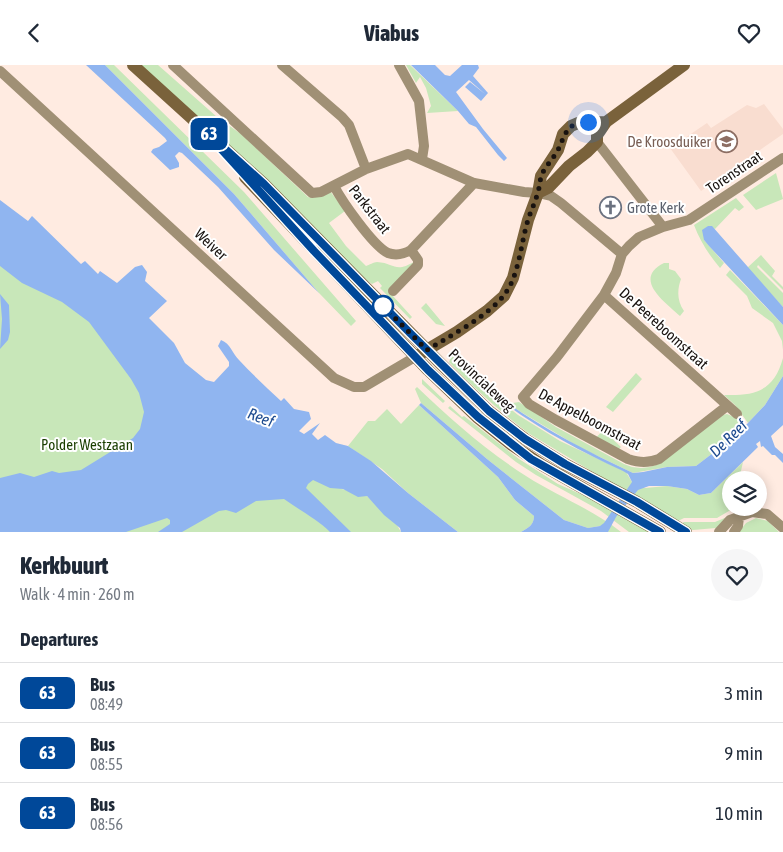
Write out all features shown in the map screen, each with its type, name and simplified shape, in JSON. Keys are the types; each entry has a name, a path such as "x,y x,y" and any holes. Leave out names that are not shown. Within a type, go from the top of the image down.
{"main road":[{"name":"Provincialeweg","path":"132,65 202,128 302,238 421,353 525,439 565,464 637,502 686,532"},
{"path":"538,193 548,188 596,142 597,135 606,122 684,65"},
{"path":"421,353 488,311 504,296 513,278 542,176 558,150 563,134 571,126 578,123 606,122"},
{"name":"Provincialeweg","path":"421,353 461,403 512,445 542,465 660,532"}],"street":[{"path":"173,65 309,192 318,193 366,169 408,154 474,183 538,193 550,197 561,203 622,254"},
{"path":"282,65 342,117 348,125 366,169"},
{"path":"399,65 419,101 424,146 422,159"},
{"name":"Weiver","path":"0,71 334,378 354,387 364,387 421,353"},
{"path":"596,142 663,227"},
{"name":"Torenstraat","path":"622,254 639,237 663,227 689,220 783,158"},
{"path":"393,291 418,265 418,259 411,250 474,183"},
{"name":"Parkstraat","path":"334,186 348,209 383,250 396,255 411,250"},
{"name":"De Peereboomstraat","path":"622,254 616,273 604,295 737,415"},
{"name":"De Appelboomstraat","path":"604,295 557,357 523,397 529,404 628,459 639,462 659,459 727,406"},
{"path":"719,532 730,520 752,512 767,514 783,528"},
{"path":"734,532 738,526 739,517"}],"shaded area":[{"name":"De Kroosduiker","path":"764,104 783,129 783,134 701,191 670,148 707,123 711,128 747,105 756,108"}],"green space":[{"path":"105,65 114,65 244,192 356,321 351,326 319,293 234,194"},
{"path":"140,65 158,65 217,117 241,134 308,197 312,198 330,191 345,211 329,223 346,246 366,266 377,262 395,267 403,267 415,261 392,295 412,317 410,319 380,288 382,286 378,281 372,284 348,266"},
{"path":"406,65 410,65 458,111 427,113 431,106 426,88 420,77 416,83"},
{"path":"776,173 783,199 756,210 743,195"},
{"path":"736,198 744,207 739,211 735,208 715,229 708,226 704,240 724,263 720,268 705,248 694,225"},
{"path":"761,255 775,271 772,276 783,287 783,290 758,265 757,267 783,293 783,307 747,268"},
{"name":"Polder Westzaan","path":"0,261 64,300 342,489 367,496 397,525 401,532 0,532"},
{"path":"664,263 669,263 669,269 675,271 681,279 678,295 684,311 680,316 660,297 651,283 651,276 655,269"},
{"path":"730,270 783,325 783,350 782,341 773,323 752,308 747,296 726,275"},
{"path":"426,303 445,326 436,324 421,308"},
{"path":"452,355 457,362 460,360 470,369 468,372 470,376 518,415 560,441 626,472 632,482 645,488 667,486 687,489 699,495 711,493 722,482 722,515 717,518 684,518 676,522 528,433 487,399 449,362"},
{"path":"783,358 783,376 765,405 748,423 735,405 724,395 745,394 762,389 774,378"},
{"path":"636,373 642,379 613,412 606,407"},
{"path":"422,379 445,401 443,403 422,384"},
{"path":"417,387 469,434 511,466 598,516 621,532 608,532 609,527 588,528 564,520 487,459 421,403 415,389"},
{"path":"519,402 556,427 624,464 641,468 659,464 723,415 727,414 734,417 736,415 742,425 722,446 696,466 667,467 633,473 579,447 511,406 513,403"},
{"path":"419,405 498,477 515,500 534,516 530,526 521,532 458,532 408,493 382,469 348,446 368,421 375,421 387,409 401,424"},
{"path":"450,406 519,459 558,484 605,505 654,532 629,532 601,511 536,475 516,462 448,408"},
{"path":"603,430 621,447 617,451 595,439"},
{"path":"743,462 741,471 734,471"},
{"path":"727,517 716,528 693,530 681,524 684,522 715,522"},
{"path":"756,518 768,521 779,532 739,532 746,523"}],"water":[{"path":"86,65 105,65 234,194 319,293 274,250 218,187 182,153 179,152 175,156 179,167 170,170 151,152 167,141 165,138"},
{"path":"411,65 435,65 445,75 450,76 462,65 478,65 479,68 473,76 488,93 481,101 465,87 470,82 485,94 469,80 456,92 507,158 504,161 476,127 469,124"},
{"name":"Reef","path":"0,200 28,221 32,216 81,264 85,261 98,274 100,271 117,283 135,267 142,265 147,272 145,281 167,301 149,318 174,343 185,363 206,380 214,382 229,366 229,362 218,346 221,340 281,401 284,398 294,409 309,412 311,419 299,431 304,434 320,423 312,434 318,440 325,435 336,443 348,446 371,461 458,532 401,532 400,528 384,515 367,496 358,497 343,489 330,488 313,480 306,488 351,532 330,532 284,499 256,501 236,513 226,510 219,511 182,532 158,532 170,524 170,520 167,518 126,532 0,532 0,478 20,473 34,477 52,471 59,473 81,470 133,438 140,429 144,412 139,393 131,379 89,322 62,302 22,283 0,266"},
{"path":"712,226 783,307 783,325 704,240 702,230"},
{"path":"0,294 9,305 10,332 8,340 0,349 2,319"},
{"path":"468,372 499,397 534,421 633,473 667,467 696,466 722,446 742,425 747,424 765,405 783,376 783,425 771,436 775,447 783,454 783,463 763,446 761,447 760,441 756,444 758,447 733,471 722,471 722,482 711,493 699,495 687,489 649,486 638,490 616,517 608,532 521,532 532,524 534,516 515,500 498,477 419,405 421,403 487,459 564,520 588,528 600,526 632,482 628,474 582,451 524,417 470,376"}],"bus line":[{"name":"63","path":"660,532 531,459 461,403 314,251 202,128 264,184 489,411 540,449 637,502 686,532"}],"place":[{"name":"De Kroosduiker","path":"727,141"},
{"name":"Grote Kerk","path":"611,207"}],"route":[{"path":"383,306 427,350 457,332 497,303 510,287 542,176 558,150 563,134 571,126 588,122"}],"water label":[{"name":"De Reef","path":"728,438"}]}
